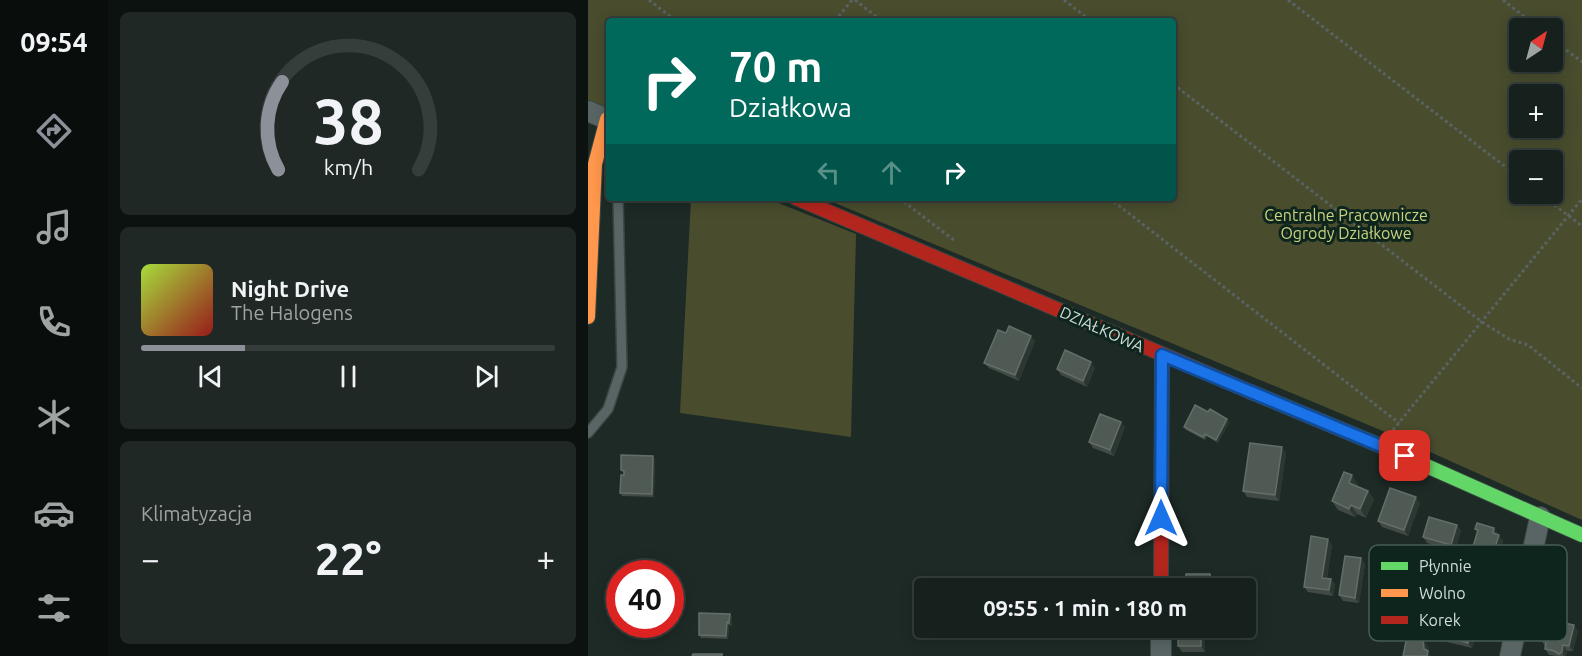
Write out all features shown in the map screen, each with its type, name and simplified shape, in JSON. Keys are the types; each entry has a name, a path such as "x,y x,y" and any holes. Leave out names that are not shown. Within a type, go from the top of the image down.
{"street":[{"path":"588,111 606,118"},
{"path":"588,317 595,164 606,126"},
{"name":"DZIAŁKOWA","path":"803,201 1386,448 1582,535"},
{"path":"1161,578 1162,355"},
{"path":"1534,545 1540,516"},
{"path":"1161,638 1161,656"},
{"path":"1510,656 1513,641"}],"lane":[{"path":"588,433 608,409 622,367 618,201"}],"path":[{"path":"649,0 672,18"},
{"path":"838,18 854,0 878,18"},
{"path":"1064,0 1088,18"},
{"path":"1288,0 1509,170"},
{"path":"1503,0 1526,18"},
{"path":"1563,47 1582,62"},
{"path":"1176,86 1482,322 1509,339 1528,345 1582,388"},
{"path":"1386,448 1390,434 1582,199"},
{"path":"1114,201 1399,423"},
{"path":"1554,204 1582,226"}],"green space":[{"name":"Centralne Pracownicze Ogrody Działkowe","path":"588,0 1582,0 1582,520 1390,434 830,201 1176,201 1176,18 606,18 606,108 588,100"},
{"path":"691,201 774,201 856,234 851,437 680,413"}],"building":[{"path":"1009,326 1031,336 1015,375 984,363 998,330 1006,333"},
{"path":"1065,350 1091,362 1083,381 1057,369"},
{"path":"1195,405 1208,412 1210,409 1227,419 1216,440 1205,434 1203,437 1184,427"},
{"path":"1100,414 1121,422 1110,450 1089,442"},
{"path":"1250,443 1282,447 1275,495 1243,491"},
{"path":"621,455 653,456 652,494 620,493 621,475 624,475 624,471 621,470"},
{"path":"1344,472 1352,475 1349,483 1368,491 1360,509 1351,505 1349,509 1332,501"},
{"path":"1390,488 1416,497 1404,530 1378,521"},
{"path":"1429,517 1457,525 1451,545 1423,537"},
{"path":"1477,523 1494,528 1493,533 1499,535 1496,545 1474,545 1478,530 1475,529"},
{"path":"1311,536 1328,539 1322,578 1331,579 1329,590 1304,587"},
{"path":"1345,556 1361,558 1355,598 1339,595"},
{"path":"1186,574 1210,574 1210,578 1186,578"},
{"path":"699,613 730,614 726,636 699,635"},
{"path":"1567,624 1574,625 1569,646 1563,645 1562,652 1559,654 1545,649 1546,641 1567,641"},
{"path":"1178,638 1201,638 1201,646 1178,646"},
{"path":"1406,641 1423,641 1424,649 1428,651 1427,656 1403,656"},
{"path":"693,654 722,654 722,656 692,656"}],"traffic: fast":[{"path":"1251,392 1386,448 1582,535"}],"traffic: slow":[{"path":"588,317 595,164 606,123"}],"traffic: jam":[{"path":"803,201 1251,392"},
{"path":"1161,578 1162,355"}],"route":[{"path":"1161,518 1162,355 1405,456"}]}
